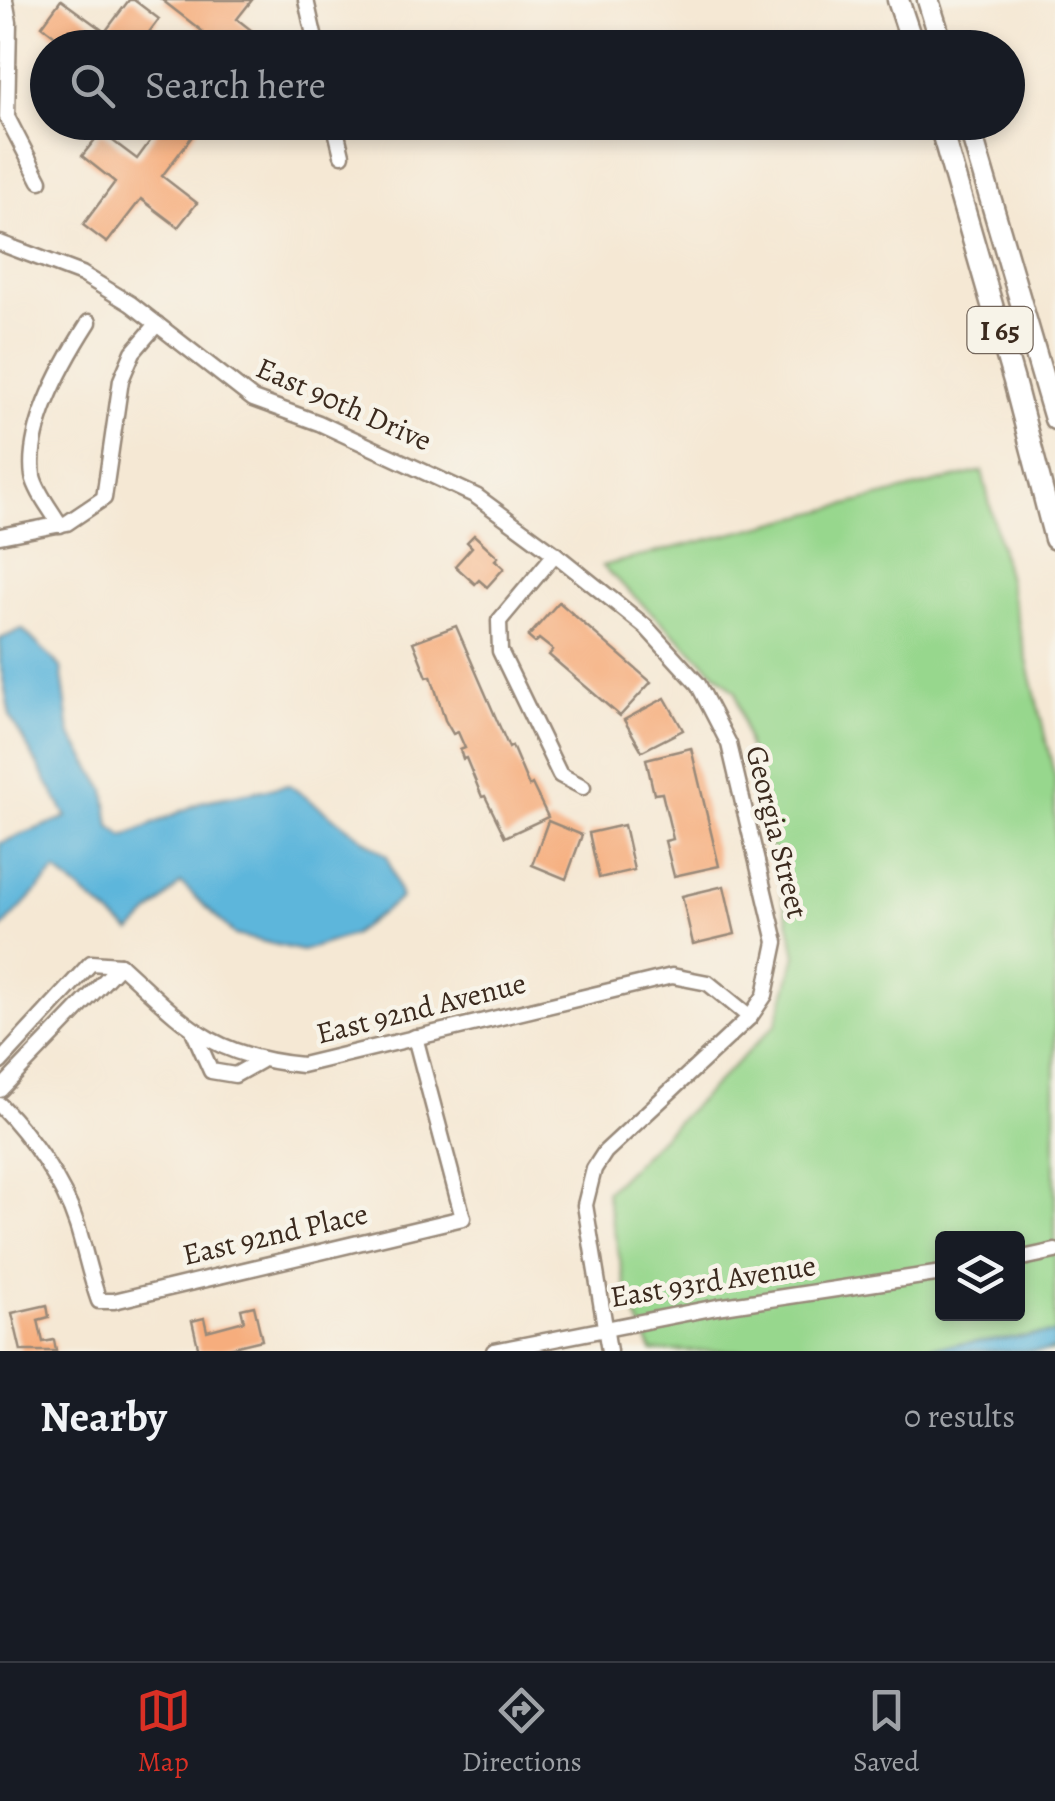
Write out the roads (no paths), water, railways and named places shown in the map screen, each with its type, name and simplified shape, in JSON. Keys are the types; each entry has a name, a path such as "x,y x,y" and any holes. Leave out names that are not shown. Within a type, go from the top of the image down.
{"highway":[{"path":"898,0 908,30"},
{"path":"928,0 938,30"},
{"name":"I 65","path":"945,140 1055,539"},
{"name":"I 65","path":"973,140 1055,419"}],"street":[{"path":"5,0 9,22 7,117 40,181"},
{"path":"306,0 313,30"},
{"path":"338,140 342,155"},
{"name":"East 90th Drive","path":"0,243 82,274 157,324 253,399 433,475 476,496 512,523"},
{"path":"60,525 33,478 37,430 57,372 89,322"},
{"path":"0,536 60,525 104,498 121,380 133,352 157,324"},
{"name":"Georgia Street","path":"512,523 646,627 698,684 729,744 776,942 765,995 750,1017 605,1152 594,1169 584,1204 610,1351"},
{"path":"555,554 499,621 498,637 500,651 560,775 583,787"},
{"path":"0,1062 91,963 120,965"},
{"path":"0,1090 120,965"},
{"name":"East 92nd Avenue","path":"120,965 194,1033 260,1061 302,1065 672,976 708,983 750,1017"},
{"path":"194,1033 210,1070 235,1075 260,1061"},
{"name":"East 92nd Place","path":"0,1105 60,1188 76,1222 99,1301 114,1301 463,1218 416,1037"},
{"path":"1025,1257 1055,1251"},
{"name":"East 93rd Avenue","path":"494,1351 604,1327 935,1274"}],"water":[{"path":"22,629 61,667 70,733 105,790 110,826 124,837 204,801 289,785 387,856 401,898 352,935 302,951 235,935 181,883 131,932 56,871 0,930 0,843 67,817 10,716 0,663 0,639"},
{"path":"1055,1333 1055,1349 1046,1351 894,1351"}]}
